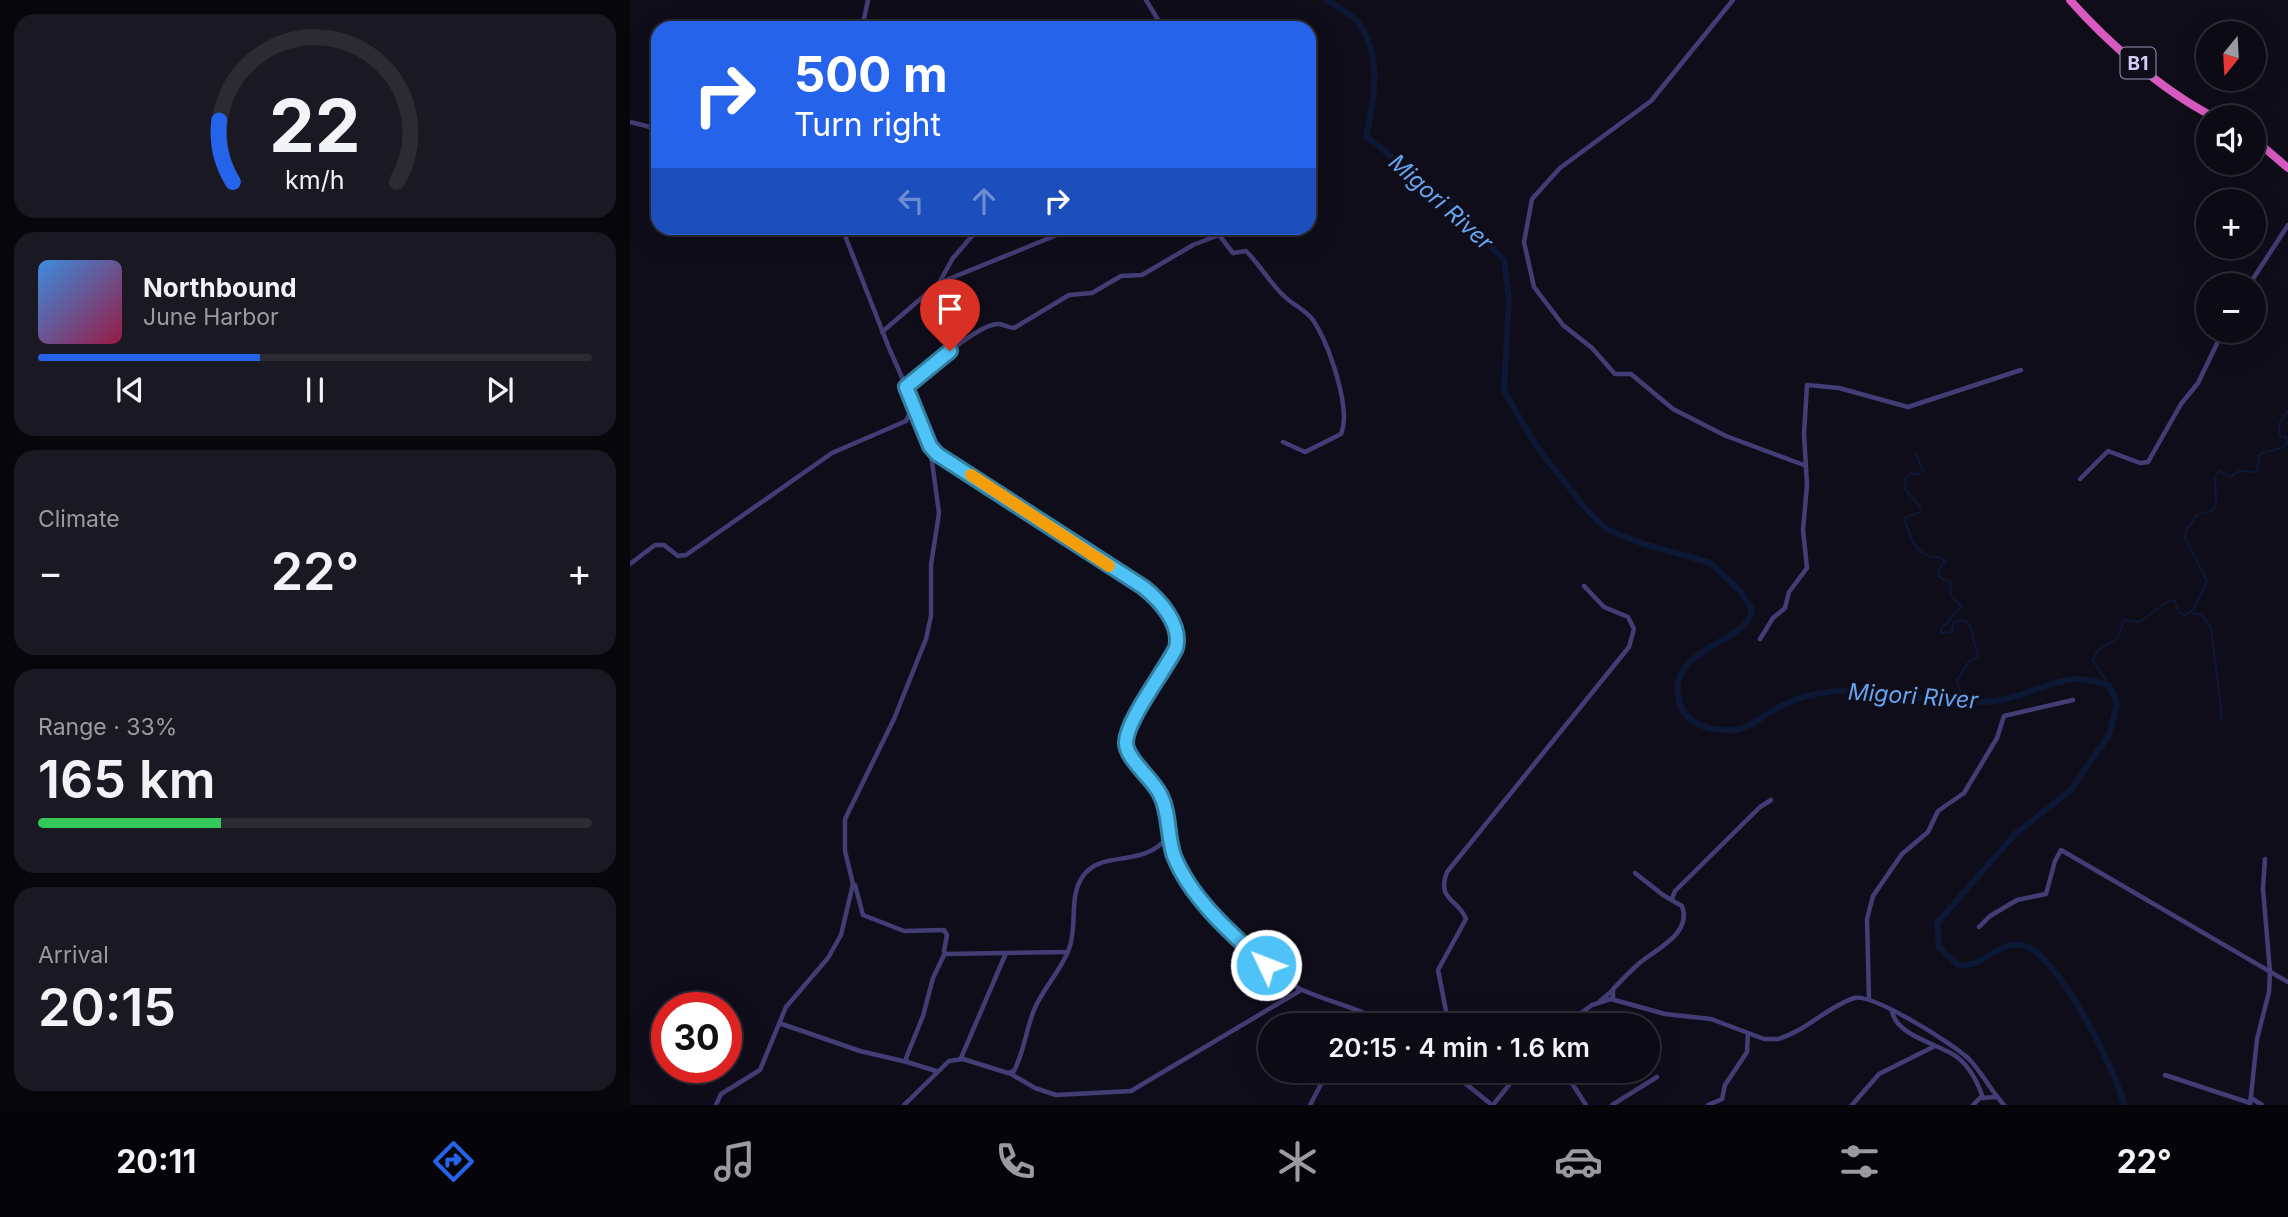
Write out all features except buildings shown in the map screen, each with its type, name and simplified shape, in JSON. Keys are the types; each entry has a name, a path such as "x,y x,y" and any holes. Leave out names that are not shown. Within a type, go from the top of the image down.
{"highway":[{"name":"B1","path":"2070,0 2091,23 2146,70 2196,106"},
{"path":"2266,149 2288,168"}],"street":[{"path":"864,21 868,0"},
{"path":"1146,0 1159,21"},
{"path":"1733,0 1651,101 1560,168 1532,199 1524,242 1534,287 1563,325 1592,348 1615,374 1631,373 1673,409 1726,436 1804,465"},
{"path":"630,122 651,127"},
{"path":"2257,273 2288,225"},
{"path":"845,235 882,332 922,422 930,446 939,513 932,565 929,626 877,759 845,819 845,851 863,915 904,931 944,930 947,935 945,953 933,978 906,1062"},
{"path":"939,282 949,264 973,235"},
{"path":"882,332 939,282 1056,235"},
{"path":"906,387 950,351 989,327 997,324 1014,328 1069,295 1093,293 1121,276 1137,277 1193,245 1219,235 1233,253 1246,251 1282,294 1310,316 1338,381 1343,421 1340,433 1305,452 1283,442"},
{"path":"2080,479 2108,451 2140,463 2148,463 2181,404 2198,383 2217,343"},
{"path":"1760,639 1773,618 1785,608 1790,592 1807,568 1803,530 1807,485 1804,465 1805,391 1808,384 1839,388 1908,407 2021,370"},
{"path":"906,421 915,403"},
{"path":"630,564 658,544 664,545 676,556 684,556 837,450 906,421 922,422"},
{"path":"930,446 947,460 1156,597 1176,632 1177,644 1133,722 1126,743 1130,756 1149,776 1163,800 1168,837 1184,876 1208,906 1285,981 1362,1012"},
{"path":"932,466 947,460"},
{"path":"1446,1013 1438,971 1465,923 1465,917 1447,897 1444,885 1447,872 1565,730 1629,647 1633,638 1634,629 1628,617 1604,607 1584,586"},
{"path":"1869,999 1867,912 1877,888 1902,854 1928,832 1938,811 1964,793 1997,738 2004,716 2073,700"},
{"path":"1672,899 1675,891 1720,845 1771,800"},
{"path":"1159,847 1168,837"},
{"path":"1010,1073 1019,1059 1038,1001 1068,952 1072,939 1076,893 1086,873 1102,861 1132,859 1159,847 1171,847"},
{"path":"1979,927 1984,925 1988,917 2017,900 2046,894 2055,861 2061,850 2288,982"},
{"path":"2250,1102 2256,1039 2270,972 2263,889 2265,859"},
{"path":"1582,1013 1612,991 1640,963 1657,952 1679,931 1684,908 1635,873"},
{"path":"716,1105 721,1094 760,1070 793,996 836,945 852,887 851,874"},
{"path":"945,953 1068,952"},
{"path":"961,1059 1006,953"},
{"path":"2269,987 2280,977"},
{"path":"904,1105 936,1070 949,1061 961,1059 1010,1073 1035,1088 1056,1095 1131,1091 1302,989"},
{"path":"1600,1001 1613,999 1665,1014 1711,1019 1765,1039 1784,1037 1868,990"},
{"path":"1612,991 1613,999"},
{"path":"1858,997 1892,1010 1958,1049 1976,1067 2004,1105"},
{"path":"1892,1010 1893,1017 1899,1023 1955,1056 1965,1065 1977,1081 1983,1098"},
{"path":"779,1023 860,1051 936,1070"},
{"path":"1708,1105 1722,1099 1724,1085 1747,1052 1748,1033"},
{"path":"1852,1105 1879,1073 1936,1046"},
{"path":"2165,1074 2262,1105"},
{"path":"1310,1105 1322,1083"},
{"path":"1465,1083 1492,1105 1510,1083"},
{"path":"1572,1083 1586,1105"},
{"path":"1612,1105 1647,1083"},
{"path":"1973,1105 1978,1098 1997,1097"}],"waterway":[{"name":"Migori River","path":"1327,0 1355,19 1370,45 1374,91 1366,136 1449,203 1504,260 1509,298 1504,391 1537,447 1586,509 1606,529 1641,543 1711,563 1739,590 1752,609 1747,621 1737,631 1686,666 1679,679 1678,696 1684,713 1690,719 1711,728 1737,730 1796,700 1844,691 1979,702 2010,698 2069,680 2078,679 2109,685 2117,704 2109,735 2070,791 2016,833 1937,923 1939,947 1959,966 1978,962 2013,945 2025,946 2038,954 2053,970 2084,1016 2110,1068 2124,1105"},
{"path":"2109,685 2093,661 2097,651 2117,639 2124,620 2139,622 2170,600 2175,601 2179,613 2185,615 2194,609 2207,581 2185,538 2187,527 2192,525 2199,514 2212,511 2216,503 2215,476 2220,471 2229,477 2240,471 2257,472 2259,455 2281,448 2287,443 2286,437 2280,437 2279,424 2288,411"},
{"path":"1916,454 1923,470 1918,475 1911,473 1906,478 1904,488 1921,508 1920,512 1904,518 1915,545 1925,555 1940,557 1945,561 1938,571 1939,577 1950,582 1951,596 1962,606 1941,629 1941,633 1953,632 1955,621 1963,620 1970,625 1978,657 1969,661 1957,680 1963,702"},
{"path":"2193,613 2202,615 2211,627 2222,719"}],"slow traffic":[{"path":"971,475 1109,566"}],"route":[{"path":"950,351 906,387 918,410 930,446 937,454 1143,587 1156,597 1169,617 1178,638 1176,648 1128,731 1126,748 1149,776 1163,800 1168,837 1184,876 1241,942 1266,965"}]}
